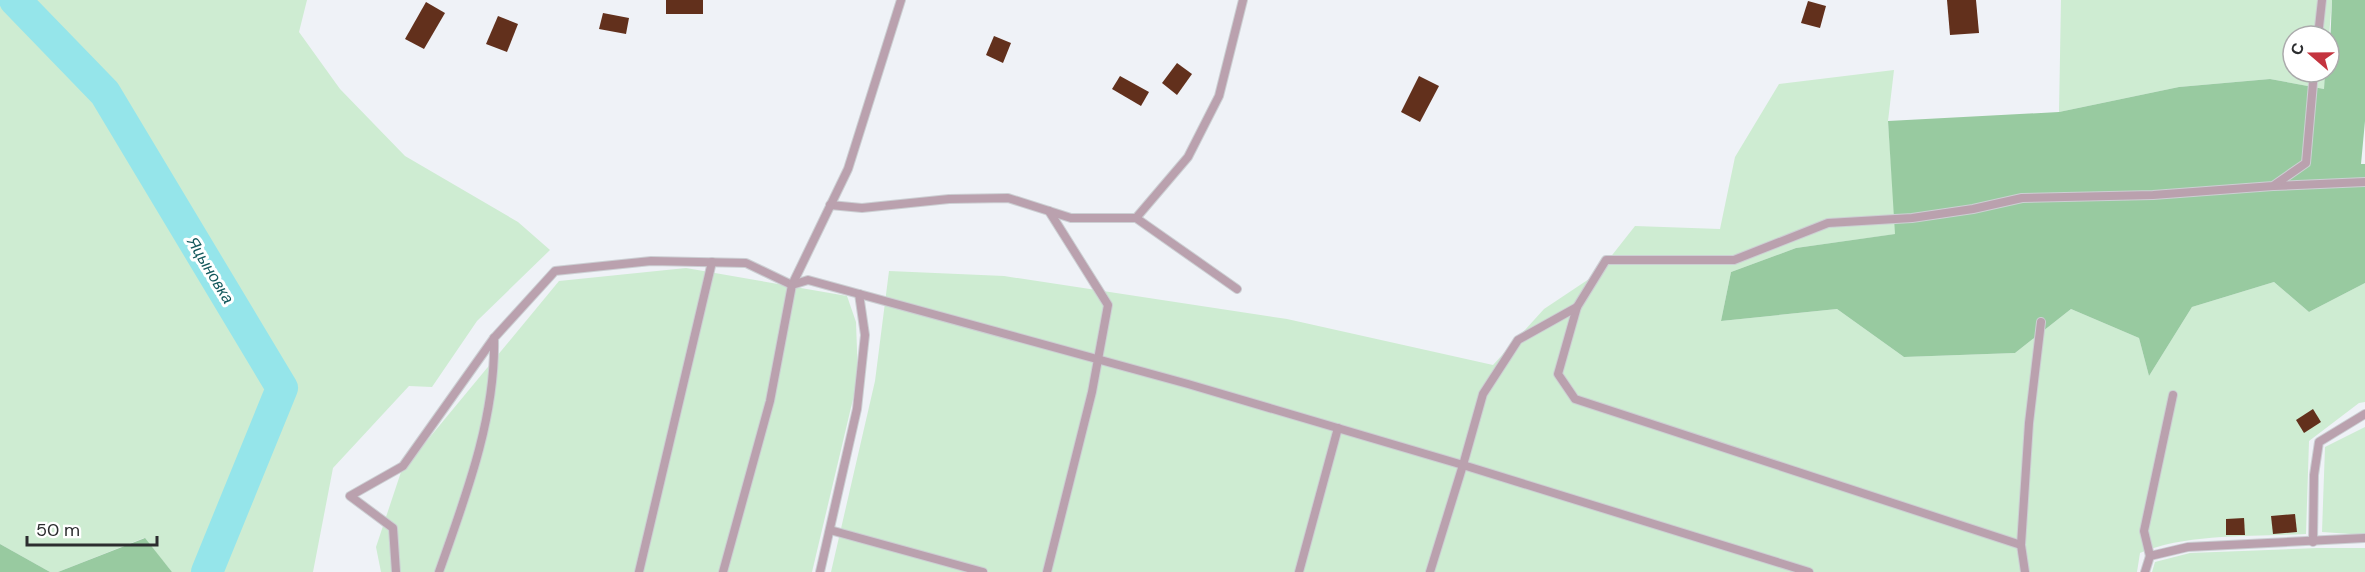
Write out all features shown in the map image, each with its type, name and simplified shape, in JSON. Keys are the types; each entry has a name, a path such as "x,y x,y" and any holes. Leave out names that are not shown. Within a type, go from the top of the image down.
{"lane":[{"path":"723,572 770,400 792,285 848,169 901,0"},
{"path":"1136,218 1188,157 1219,96 1243,0"},
{"path":"2319,24 2322,0"},
{"path":"2273,186 2306,163 2313,84"},
{"path":"2021,545 1575,399 1558,374 1576,307 1606,260 1734,260 1828,223 1912,218 1972,209 2022,198 2153,195 2365,182"},
{"path":"830,206 862,208 949,199 1008,198 1071,218 1136,218 1237,289"},
{"path":"1047,572 1098,359 1108,305 1049,211"},
{"path":"396,572 393,528 350,496 403,466 494,338 555,271 651,261 746,263 792,285 808,280 1098,359 1463,465 1809,572"},
{"path":"639,572 712,262"},
{"path":"820,572 857,409 865,335 859,294"},
{"path":"1430,572 1483,394 1518,340 1576,307"},
{"path":"2025,572 2021,545 2029,423 2041,322"},
{"path":"440,572 470,485 495,370 494,338"},
{"path":"2145,572 2150,556 2144,531 2173,395"},
{"path":"2313,542 2314,475 2319,442 2365,414"},
{"path":"1299,572 1338,428"},
{"path":"830,530 983,572"},
{"path":"2150,556 2188,548 2365,538"}],"green space":[{"path":"0,0 307,0 299,32 340,89 405,156 518,222 550,250 477,321 432,387 409,386 333,468 313,572 172,572 144,538 58,572 50,572 0,544"},
{"path":"2061,0 2332,0 2330,24 2281,24 2281,81 2270,79 2179,87 2059,112"},
{"path":"2332,0 2365,0 2365,121 2361,164 2365,164 2365,283 2309,312 2274,282 2192,307 2149,376 2139,338 2071,309 2015,353 1904,357 1837,309 1721,321 1731,272 1796,248 1895,234 1888,121 2059,112 2179,87 2270,79 2281,81 2281,84 2297,84 2324,89 2324,84 2341,84 2341,24 2331,24"},
{"path":"1894,70 1888,121 1896,234 1796,248 1731,272 1721,321 1837,309 1904,357 2015,353 2071,309 2139,338 2149,376 2192,307 2274,282 2309,312 2365,283 2365,402 2359,403 2309,441 2306,534 2222,537 2179,542 2140,553 2137,572 831,572 875,381 889,271 1004,276 1287,319 1493,365 1544,309 1598,273 1635,226 1720,229 1735,157 1779,84"},
{"path":"2297,84 2324,84 2324,89"},
{"path":"686,268 847,296 856,322 858,378 812,572 381,572 376,547 401,472 559,281"},
{"path":"2365,427 2365,535 2322,532 2325,447"},
{"path":"145,538 172,572 58,572"},
{"path":"0,544 50,572 0,572"},
{"path":"2365,548 2365,572 2152,572 2155,562 2190,553"}],"building":[{"path":"666,0 703,0 703,14 666,14"},
{"path":"1947,0 1976,0 1979,33 1950,35"},
{"path":"1808,1 1826,6 1820,28 1801,23"},
{"path":"426,2 445,13 424,49 405,39"},
{"path":"603,13 629,18 626,34 599,29"},
{"path":"498,16 518,24 507,52 486,44"},
{"path":"994,36 1011,43 1003,63 986,55"},
{"path":"1177,63 1192,74 1177,95 1162,83"},
{"path":"1120,76 1149,92 1141,106 1112,89"},
{"path":"1419,76 1439,86 1420,122 1401,112"},
{"path":"2313,409 2321,422 2304,433 2296,420"},
{"path":"2295,514 2297,532 2273,534 2271,516"},
{"path":"2244,518 2245,535 2226,535 2226,519"}],"waterway":[{"name":"Яцыновка","path":"15,0 105,93 282,388 207,572"}]}
